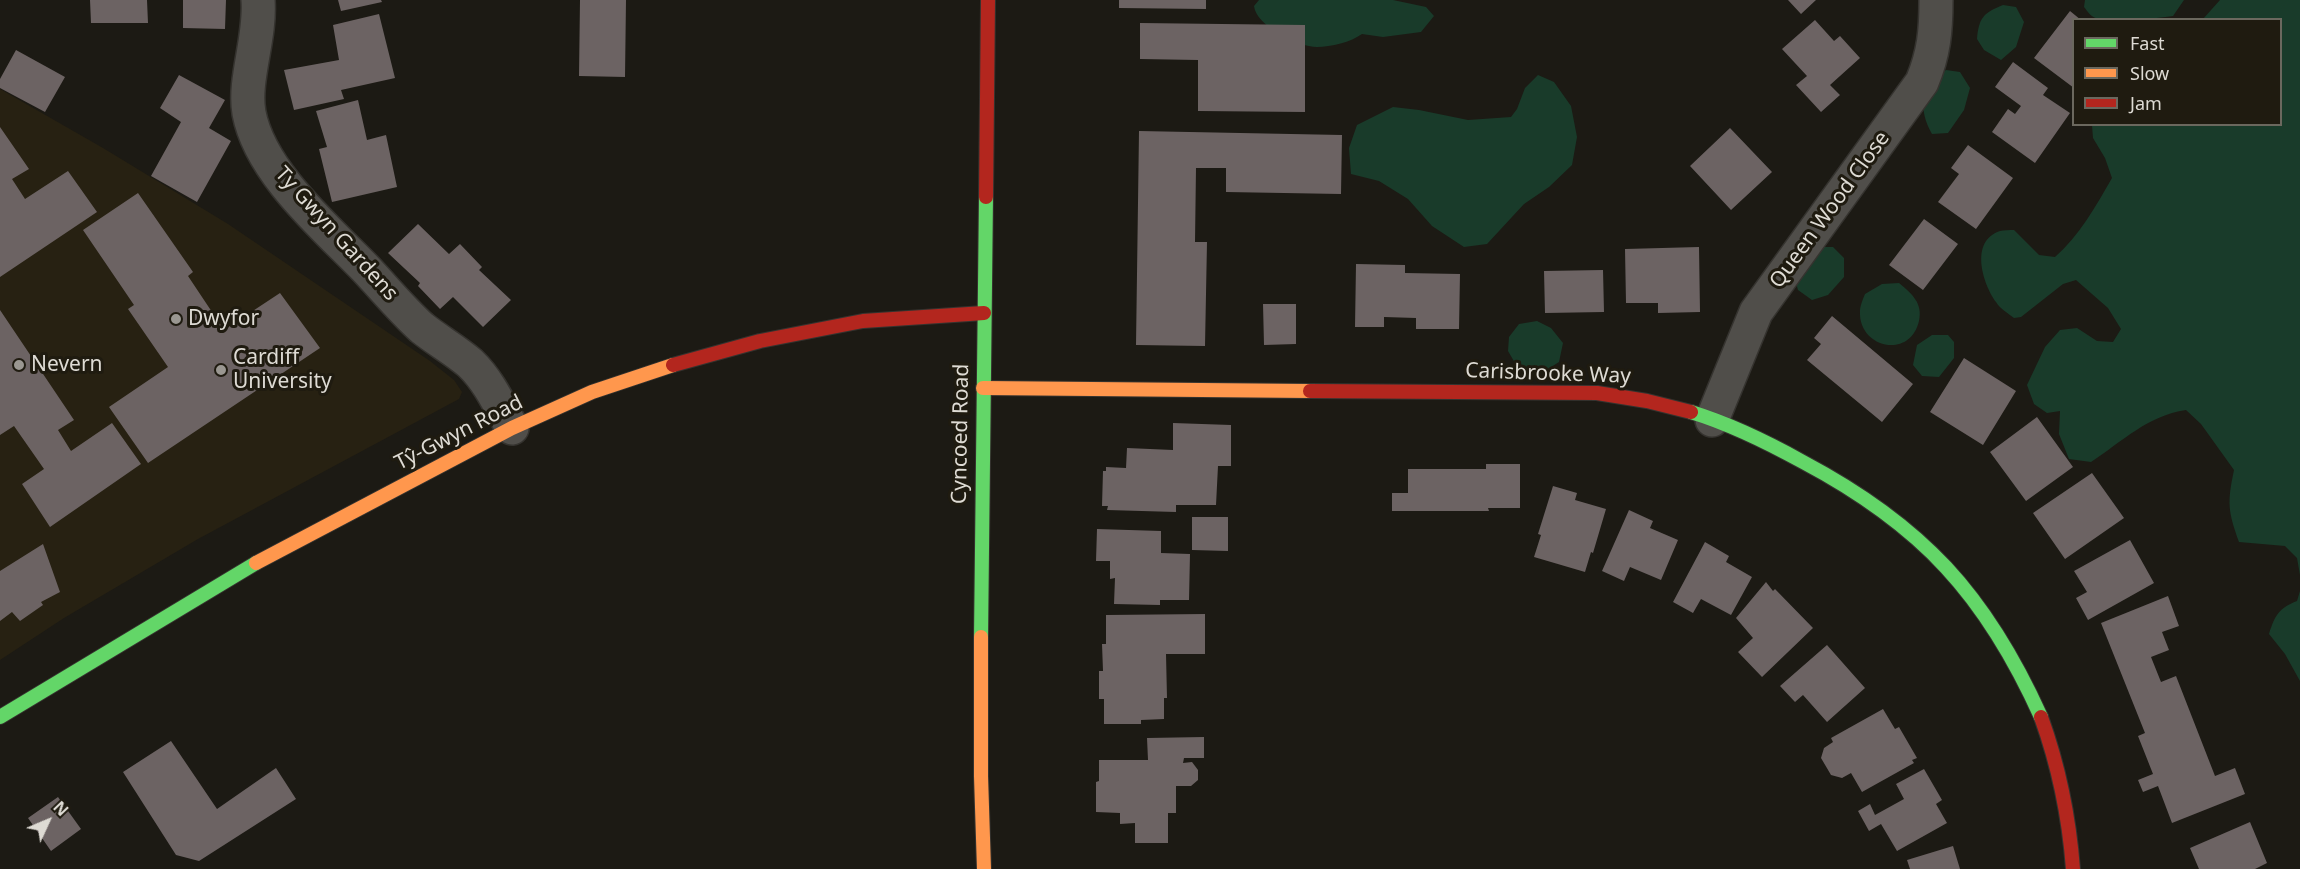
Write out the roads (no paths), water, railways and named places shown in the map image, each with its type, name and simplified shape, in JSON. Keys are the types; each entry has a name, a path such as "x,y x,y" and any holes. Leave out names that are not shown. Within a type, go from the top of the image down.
{"street":[{"name":"Ty Gwyn Gardens","path":"258,0 259,20 248,94 249,113 261,147 289,188 310,211 422,327 470,364 486,382 512,428"},
{"name":"Cyncoed Road","path":"984,869 981,776 988,0"},
{"name":"Queen Wood Close","path":"1712,420 1756,312 1922,82 1932,59 1936,29 1936,0"},
{"name":"Tŷ-Gwyn Road","path":"0,717 242,570 512,428 592,392 650,371 760,341 863,321 984,313"},
{"name":"Carisbrooke Way","path":"983,387 1597,393 1629,396 1712,420 1766,442 1812,466 1854,492 1919,539 1983,611 2009,652 2032,698 2047,737 2064,792 2070,823 2073,869"}],"place":[{"name":"Dwyfor","path":"176,319"},
{"name":"Nevern","path":"19,365"},
{"name":"Cardiff University","path":"221,370"}]}
